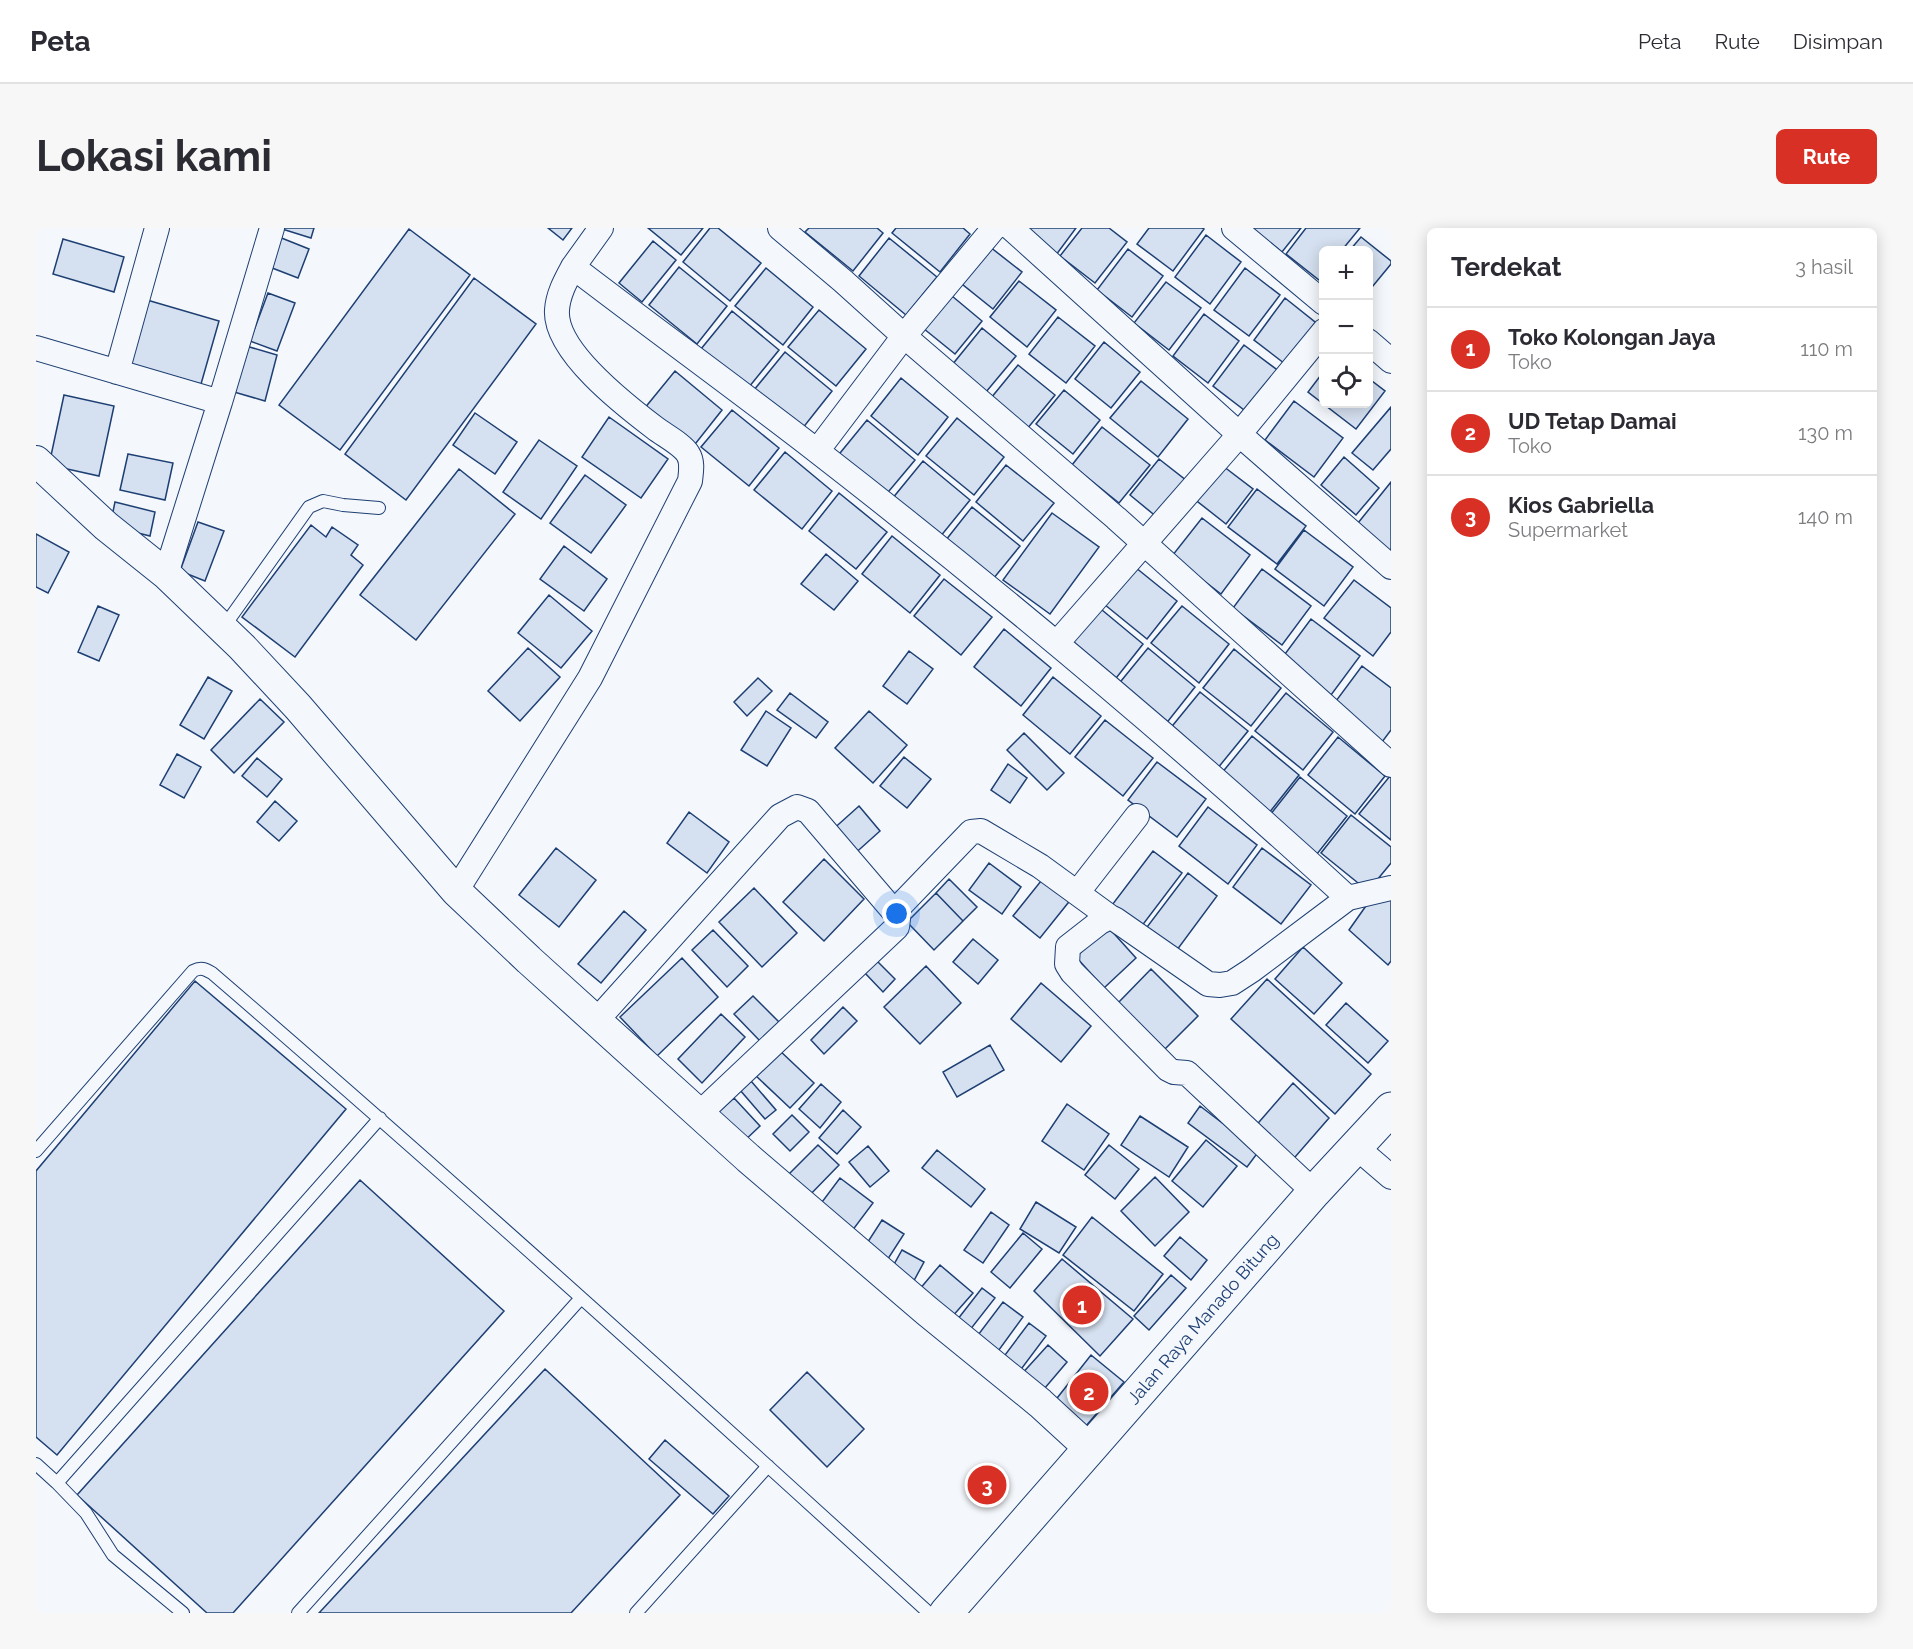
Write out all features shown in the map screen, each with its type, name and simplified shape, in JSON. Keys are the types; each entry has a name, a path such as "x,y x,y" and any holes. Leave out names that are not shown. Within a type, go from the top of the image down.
{"highway":[{"name":"Jalan Raya Manado Bitung","path":"946,1613 1314,1192 1391,1109"}],"street":[{"path":"117,372 157,228"},
{"path":"166,574 272,228"},
{"path":"456,891 590,678 690,481 692,467 687,452 624,405 599,382 567,341 559,326 557,309 561,292 573,267 601,228"},
{"path":"780,228 1144,543 1391,765"},
{"path":"817,451 904,336 994,228"},
{"path":"1011,228 1239,434 1391,567"},
{"path":"1234,228 1319,300"},
{"path":"573,267 817,451 1057,644 1279,835 1348,898"},
{"path":"1057,644 1239,434 1319,337"},
{"path":"1373,345 1391,361"},
{"path":"36,348 220,402"},
{"path":"36,461 106,526 166,574 242,647 298,707 456,891 529,960 699,1114 927,1311 1040,1403 1089,1448"},
{"path":"596,1021 766,829 789,810 797,807 808,812 895,911 897,927 699,1114"},
{"path":"1077,893 1137,816"},
{"path":"895,911 971,832 981,831 1040,866 1208,984 1220,985 1232,983 1252,970 1348,898 1391,888"},
{"path":"1110,917 1068,947 1068,964 1072,972 1168,1069 1187,1074 1314,1192"},
{"path":"1356,1148 1391,1177"}],"lane":[{"path":"222,629 309,507 322,501 379,508"},
{"path":"36,1151 193,971 198,968 212,973 380,1118 929,1613"},
{"path":"57,1483 380,1118"},
{"path":"298,1613 581,1298"},
{"path":"36,1464 86,1513 113,1555 183,1613"},
{"path":"636,1613 768,1466"}],"building":[{"path":"279,228 314,228 311,238"},
{"path":"548,228 572,228 563,240"},
{"path":"648,228 703,228 681,255"},
{"path":"710,228 718,228 761,263 730,301 683,262"},
{"path":"809,228 877,228 883,233 853,271 805,232"},
{"path":"896,228 963,228 970,234 940,272 892,233"},
{"path":"1021,228 1076,228 1056,255"},
{"path":"1082,228 1109,228 1127,242 1095,283 1060,256"},
{"path":"1149,228 1204,229 1173,271 1137,244"},
{"path":"1251,228 1301,228 1282,252"},
{"path":"1306,228 1360,228 1345,246 1319,246 1319,280 1286,254"},
{"path":"409,229 470,275 340,450 279,405"},
{"path":"1206,235 1241,262 1210,304 1175,277"},
{"path":"279,237 309,249 298,278 267,266"},
{"path":"1361,237 1372,246 1353,246"},
{"path":"889,238 937,277 906,315 859,276"},
{"path":"63,239 124,257 114,292 53,274"},
{"path":"653,241 676,260 642,302 619,283"},
{"path":"985,243 1022,272 993,309 957,280"},
{"path":"1373,247 1391,261 1373,286"},
{"path":"1128,249 1163,276 1132,317 1097,290"},
{"path":"679,267 727,306 697,344 649,305"},
{"path":"766,268 813,307 783,345 735,306"},
{"path":"1245,268 1280,295 1249,336 1214,310"},
{"path":"474,278 536,324 406,500 345,454"},
{"path":"1019,281 1056,310 1027,347 990,317"},
{"path":"1166,282 1201,308 1169,350 1134,323"},
{"path":"946,291 982,321 955,354 918,324"},
{"path":"268,293 295,303 277,351 250,341"},
{"path":"1285,298 1319,325 1289,367 1254,340"},
{"path":"147,300 219,321 201,384 129,364"},
{"path":"819,310 866,349 836,386 788,347"},
{"path":"732,311 779,350 749,387 701,349"},
{"path":"1204,314 1239,341 1208,383 1173,356"},
{"path":"1058,317 1095,346 1066,383 1029,354"},
{"path":"982,328 1016,356 986,392 952,365"},
{"path":"1104,342 1140,372 1111,408 1075,379"},
{"path":"1244,345 1280,372 1248,413 1213,386"},
{"path":"246,346 277,355 265,401 234,392"},
{"path":"785,352 832,391 802,429 754,390"},
{"path":"1018,365 1055,395 1027,429 991,398"},
{"path":"675,371 722,410 692,448 644,409"},
{"path":"901,378 948,417 918,455 871,416"},
{"path":"1319,378 1319,400 1308,392"},
{"path":"1141,381 1188,419 1158,457 1110,418"},
{"path":"1373,382 1385,391 1373,407"},
{"path":"1064,390 1100,420 1073,454 1036,424"},
{"path":"64,395 114,406 99,476 49,465"},
{"path":"1294,401 1343,438 1314,477 1265,440"},
{"path":"1391,407 1391,449 1373,470 1352,453"},
{"path":"1329,408 1372,408 1356,429"},
{"path":"732,410 779,448 749,486 701,447"},
{"path":"475,413 517,442 495,474 453,445"},
{"path":"609,417 668,459 641,498 582,457"},
{"path":"957,418 1004,457 974,495 926,456"},
{"path":"867,420 915,460 884,497 836,458"},
{"path":"1102,427 1150,465 1119,503 1072,465"},
{"path":"539,440 577,466 541,519 503,492"},
{"path":"785,452 832,491 802,529 754,490"},
{"path":"128,454 173,463 165,500 120,490"},
{"path":"1344,457 1379,488 1356,515 1321,485"},
{"path":"1159,459 1187,481 1158,518 1130,495"},
{"path":"923,461 970,500 940,537 892,499"},
{"path":"1219,463 1253,489 1226,524 1193,498"},
{"path":"1006,465 1054,503 1023,541 976,502"},
{"path":"459,469 515,514 416,640 360,595"},
{"path":"585,475 626,505 591,553 550,523"},
{"path":"1391,482 1391,549 1386,554 1354,528"},
{"path":"1257,489 1306,526 1277,564 1228,527"},
{"path":"839,493 887,532 856,569 809,531"},
{"path":"115,502 155,512 150,536 110,526"},
{"path":"972,507 1020,546 989,584 942,545"},
{"path":"1052,513 1099,547 1050,614 1003,580"},
{"path":"1202,518 1250,555 1221,594 1172,556"},
{"path":"198,522 224,531 205,581 180,571"},
{"path":"311,525 326,537 332,527 358,545 351,555 363,565 295,657 242,617"},
{"path":"1304,530 1353,567 1324,606 1275,569"},
{"path":"36,534 69,552 48,593 36,587"},
{"path":"892,536 940,575 910,613 862,574"},
{"path":"564,546 607,579 584,611 540,579"},
{"path":"826,554 858,581 834,610 801,584"},
{"path":"1130,563 1177,601 1147,639 1099,600"},
{"path":"1262,569 1311,606 1282,645 1233,608"},
{"path":"944,579 992,617 961,655 914,616"},
{"path":"1354,580 1391,608 1391,632 1373,656 1324,618"},
{"path":"549,595 592,631 561,668 518,633"},
{"path":"1096,605 1143,644 1113,682 1065,643"},
{"path":"98,606 119,615 99,661 78,652"},
{"path":"1182,606 1229,644 1199,683 1151,643"},
{"path":"1311,619 1360,656 1331,695 1282,658"},
{"path":"1004,629 1051,668 1021,706 974,667"},
{"path":"528,648 560,677 520,721 488,691"},
{"path":"1148,648 1195,687 1165,725 1117,686"},
{"path":"1234,649 1281,688 1251,726 1203,688"},
{"path":"909,651 933,669 907,704 883,686"},
{"path":"1362,666 1391,688 1391,730 1382,742 1333,705"},
{"path":"208,677 232,691 204,739 180,725"},
{"path":"1053,677 1101,716 1070,754 1023,715"},
{"path":"758,678 772,691 747,716 734,702"},
{"path":"1200,692 1248,731 1217,769 1169,730"},
{"path":"790,693 828,722 816,738 777,710"},
{"path":"1286,693 1333,732 1303,770 1255,731"},
{"path":"260,699 284,722 234,773 211,750"},
{"path":"766,711 791,728 767,766 741,750"},
{"path":"869,711 907,745 873,783 835,748"},
{"path":"1105,720 1153,758 1123,796 1075,757"},
{"path":"1024,733 1064,773 1047,790 1007,750"},
{"path":"1252,736 1299,775 1269,813 1221,774"},
{"path":"1338,737 1385,776 1355,814 1308,775"},
{"path":"177,754 201,767 184,798 160,785"},
{"path":"904,757 931,779 907,808 880,786"},
{"path":"257,758 282,779 267,797 242,776"},
{"path":"1157,762 1206,799 1177,837 1128,800"},
{"path":"1008,764 1027,778 1010,803 991,790"},
{"path":"1300,777 1347,816 1317,854 1270,815"},
{"path":"1391,777 1391,840 1359,814"},
{"path":"275,801 297,821 279,841 257,822"},
{"path":"859,806 880,831 851,857 830,832"},
{"path":"1208,807 1257,845 1228,884 1179,846"},
{"path":"689,812 729,842 707,873 667,843"},
{"path":"1351,815 1391,847 1391,863 1368,891 1321,853"},
{"path":"556,848 596,880 559,927 519,895"},
{"path":"1262,848 1311,885 1281,924 1233,887"},
{"path":"1153,851 1182,873 1138,931 1109,909"},
{"path":"824,859 864,899 824,941 783,902"},
{"path":"989,863 1021,887 1002,914 969,890"},
{"path":"1188,873 1217,896 1174,954 1144,931"},
{"path":"1045,876 1072,898 1040,938 1013,916"},
{"path":"949,879 977,907 963,921 936,893"},
{"path":"754,888 797,933 762,967 719,922"},
{"path":"936,893 963,921 934,950 907,922"},
{"path":"1391,899 1391,961 1388,965 1349,930 1368,903"},
{"path":"624,911 646,930 601,983 578,964"},
{"path":"1108,927 1136,958 1104,988 1076,957"},
{"path":"713,930 748,966 727,987 692,950"},
{"path":"973,939 998,960 978,984 953,962"},
{"path":"1303,947 1342,983 1314,1014 1275,979"},
{"path":"682,958 718,997 657,1056 620,1017"},
{"path":"876,960 895,979 883,992 864,972"},
{"path":"926,966 961,1003 920,1044 884,1007"},
{"path":"1151,969 1198,1016 1165,1049 1118,1003"},
{"path":"1267,979 1371,1074 1335,1114 1231,1019"},
{"path":"195,981 346,1109 57,1455 36,1437 36,1171"},
{"path":"1041,983 1091,1026 1061,1062 1011,1019"},
{"path":"753,996 779,1022 760,1041 734,1014"},
{"path":"1346,1003 1388,1041 1368,1063 1326,1025"},
{"path":"843,1007 857,1021 824,1054 811,1040"},
{"path":"721,1014 745,1037 702,1083 678,1059"},
{"path":"990,1045 1004,1070 957,1097 943,1072"},
{"path":"778,1049 814,1083 790,1108 755,1075"},
{"path":"751,1081 776,1110 765,1119 740,1090"},
{"path":"1293,1083 1329,1118 1289,1164 1253,1129"},
{"path":"821,1084 841,1102 820,1128 799,1109"},
{"path":"734,1098 760,1126 741,1144 714,1116"},
{"path":"1067,1104 1109,1134 1084,1170 1042,1141"},
{"path":"1200,1106 1259,1151 1247,1167 1188,1123"},
{"path":"843,1110 861,1127 837,1154 819,1138"},
{"path":"792,1115 809,1132 790,1151 773,1134"},
{"path":"1140,1116 1188,1147 1169,1177 1121,1145"},
{"path":"1206,1140 1237,1166 1203,1207 1172,1181"},
{"path":"818,1145 839,1165 806,1199 785,1178"},
{"path":"1109,1145 1139,1169 1115,1199 1085,1175"},
{"path":"868,1146 889,1171 870,1187 849,1162"},
{"path":"937,1150 985,1189 971,1207 922,1168"},
{"path":"1155,1177 1189,1212 1155,1246 1121,1211"},
{"path":"840,1178 873,1203 852,1231 819,1206"},
{"path":"360,1180 504,1311 233,1613 207,1613 77,1495"},
{"path":"1036,1202 1076,1227 1059,1253 1020,1229"},
{"path":"991,1212 1009,1225 983,1263 964,1250"},
{"path":"1092,1217 1163,1274 1134,1311 1063,1255"},
{"path":"882,1220 904,1234 884,1265 862,1251"},
{"path":"1023,1233 1042,1249 1010,1288 991,1272"},
{"path":"1180,1237 1207,1260 1191,1280 1164,1256"},
{"path":"902,1250 924,1262 910,1288 888,1275"},
{"path":"1062,1259 1133,1319 1100,1356 1034,1291"},
{"path":"940,1265 973,1293 951,1318 919,1290"},
{"path":"1171,1275 1186,1288 1149,1330 1134,1316"},
{"path":"982,1288 995,1298 966,1335 954,1324"},
{"path":"1003,1302 1023,1317 996,1354 975,1339"},
{"path":"1029,1323 1046,1336 1019,1372 1002,1359"},
{"path":"1048,1345 1067,1362 1039,1395 1019,1377"},
{"path":"1091,1355 1124,1382 1085,1427 1054,1402"},
{"path":"545,1369 680,1495 571,1613 319,1613"},
{"path":"807,1372 864,1429 827,1467 770,1410"},
{"path":"665,1440 729,1496 713,1514 649,1459"},
{"path":"988,1467 1003,1481 986,1502 971,1488"}],"place":[{"name":"Toko Kolongan Jaya","path":"1082,1305"},
{"name":"UD Tetap Damai","path":"1089,1392"},
{"name":"Kios Gabriella","path":"987,1485"}]}
